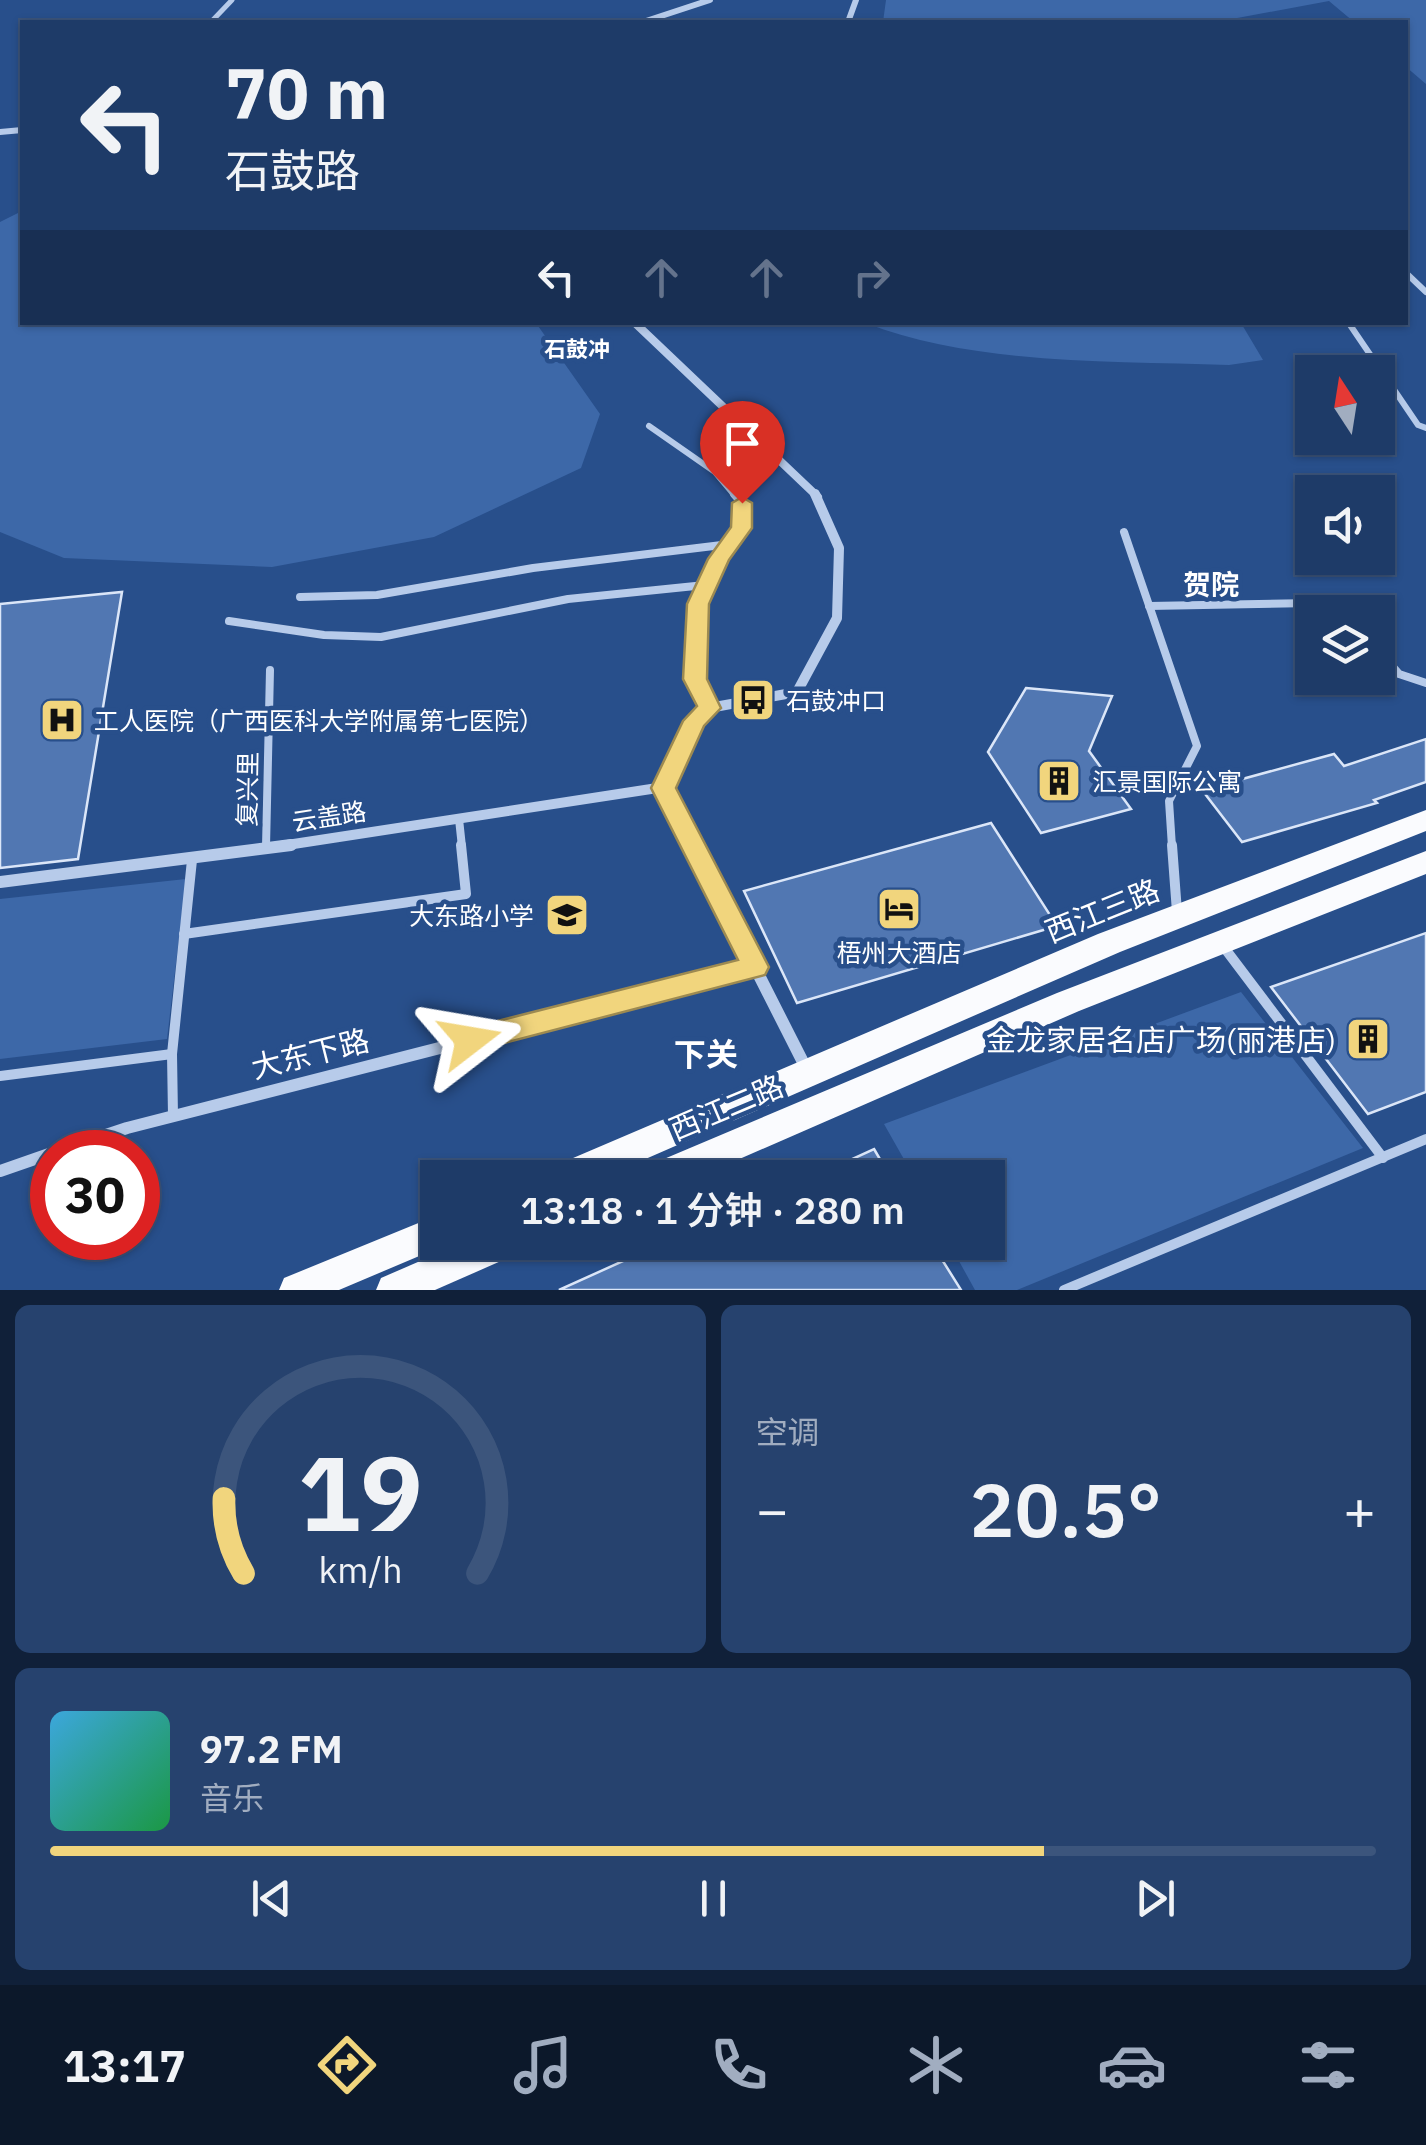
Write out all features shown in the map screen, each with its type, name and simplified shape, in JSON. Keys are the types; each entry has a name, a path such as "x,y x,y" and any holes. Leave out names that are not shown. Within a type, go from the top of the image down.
{"main road":[{"name":"西江三路","path":"810,1074 1178,916 1426,820"},
{"path":"1220,943 1426,862"},
{"name":"西江二路","path":"697,1160 1220,943"},
{"name":"西江二路","path":"607,1160 810,1074"},
{"path":"297,1290 420,1239"},
{"path":"394,1290 463,1260"}],"street":[{"path":"649,20 710,0"},
{"path":"637,325 820,499 839,548 837,618 797,692 710,708 694,721 664,788 810,1074"},
{"name":"云盖路","path":"0,882 192,860 664,788"},
{"name":"大东下路","path":"127,1130 756,967"},
{"name":"大东下路","path":"0,1171 30,1161"}],"lane":[{"path":"213,20 232,0"},
{"path":"1350,325 1418,425 1426,428"},
{"path":"649,426 715,472 742,503 742,528 698,604 695,679 710,708"},
{"path":"1124,532 1197,746 1169,801 1178,916"},
{"path":"300,597 377,594 533,568 730,544"},
{"path":"229,621 284,626 324,636 384,637 524,607 644,587 706,585"},
{"path":"1149,606 1295,603"},
{"path":"1395,669 1426,683"},
{"name":"复兴里","path":"266,848 270,670"},
{"path":"184,934 466,894 460,818"},
{"path":"172,1116 172,1054 192,860"},
{"path":"1220,943 1382,1158"},
{"path":"0,1076 172,1054"},
{"path":"1064,1290 1426,1139"}],"shaded area":[{"path":"886,0 1426,0 1426,84 1408,69 1408,20 1352,20 1329,1 1227,20 883,20"},
{"path":"20,212 20,325 537,325 600,414 581,468 434,537 272,567 64,558 0,532 0,222"},
{"path":"872,325 1242,325 1263,360 1229,365 1044,358 952,347"},
{"path":"186,879 167,1039 0,1059 0,899"},
{"path":"1241,992 1363,1148 1017,1290 975,1290 958,1260 1005,1260 1005,1160 904,1160 884,1124"}],"building":[{"name":"工人医院（广西医科大学附属第七医院）","path":"122,592 78,859 0,868 0,604"},
{"name":"汇景国际公寓","path":"1026,688 1112,696 1089,751 1131,809 1041,833 988,752"},
{"path":"1426,739 1426,782 1374,800 1377,803 1242,842 1202,790 1334,754 1344,766"},
{"name":"梧州大酒店","path":"991,823 1057,926 797,1003 744,891"},
{"name":"金龙家居名店广场(丽港店)","path":"1426,933 1426,1092 1368,1114 1271,987"},
{"path":"874,1149 880,1160 850,1160"},
{"path":"625,1260 942,1260 961,1290 559,1290"}],"place":[{"name":"石鼓冲口","path":"753,700"},
{"name":"工人医院（广西医科大学附属第七医院）","path":"62,720"},
{"name":"汇景国际公寓","path":"1059,781"},
{"name":"梧州大酒店","path":"899,909"},
{"name":"大东路小学","path":"567,915"},
{"name":"金龙家居名店广场(丽港店)","path":"1368,1039"}],"district":[{"name":"石鼓冲","path":"577,348"},
{"name":"贺院","path":"1211,584"},
{"name":"下关","path":"706,1054"}],"route":[{"path":"470,1040 756,967 664,788 694,721 710,708 695,679 698,604 718,559 742,528 742,503"}]}
